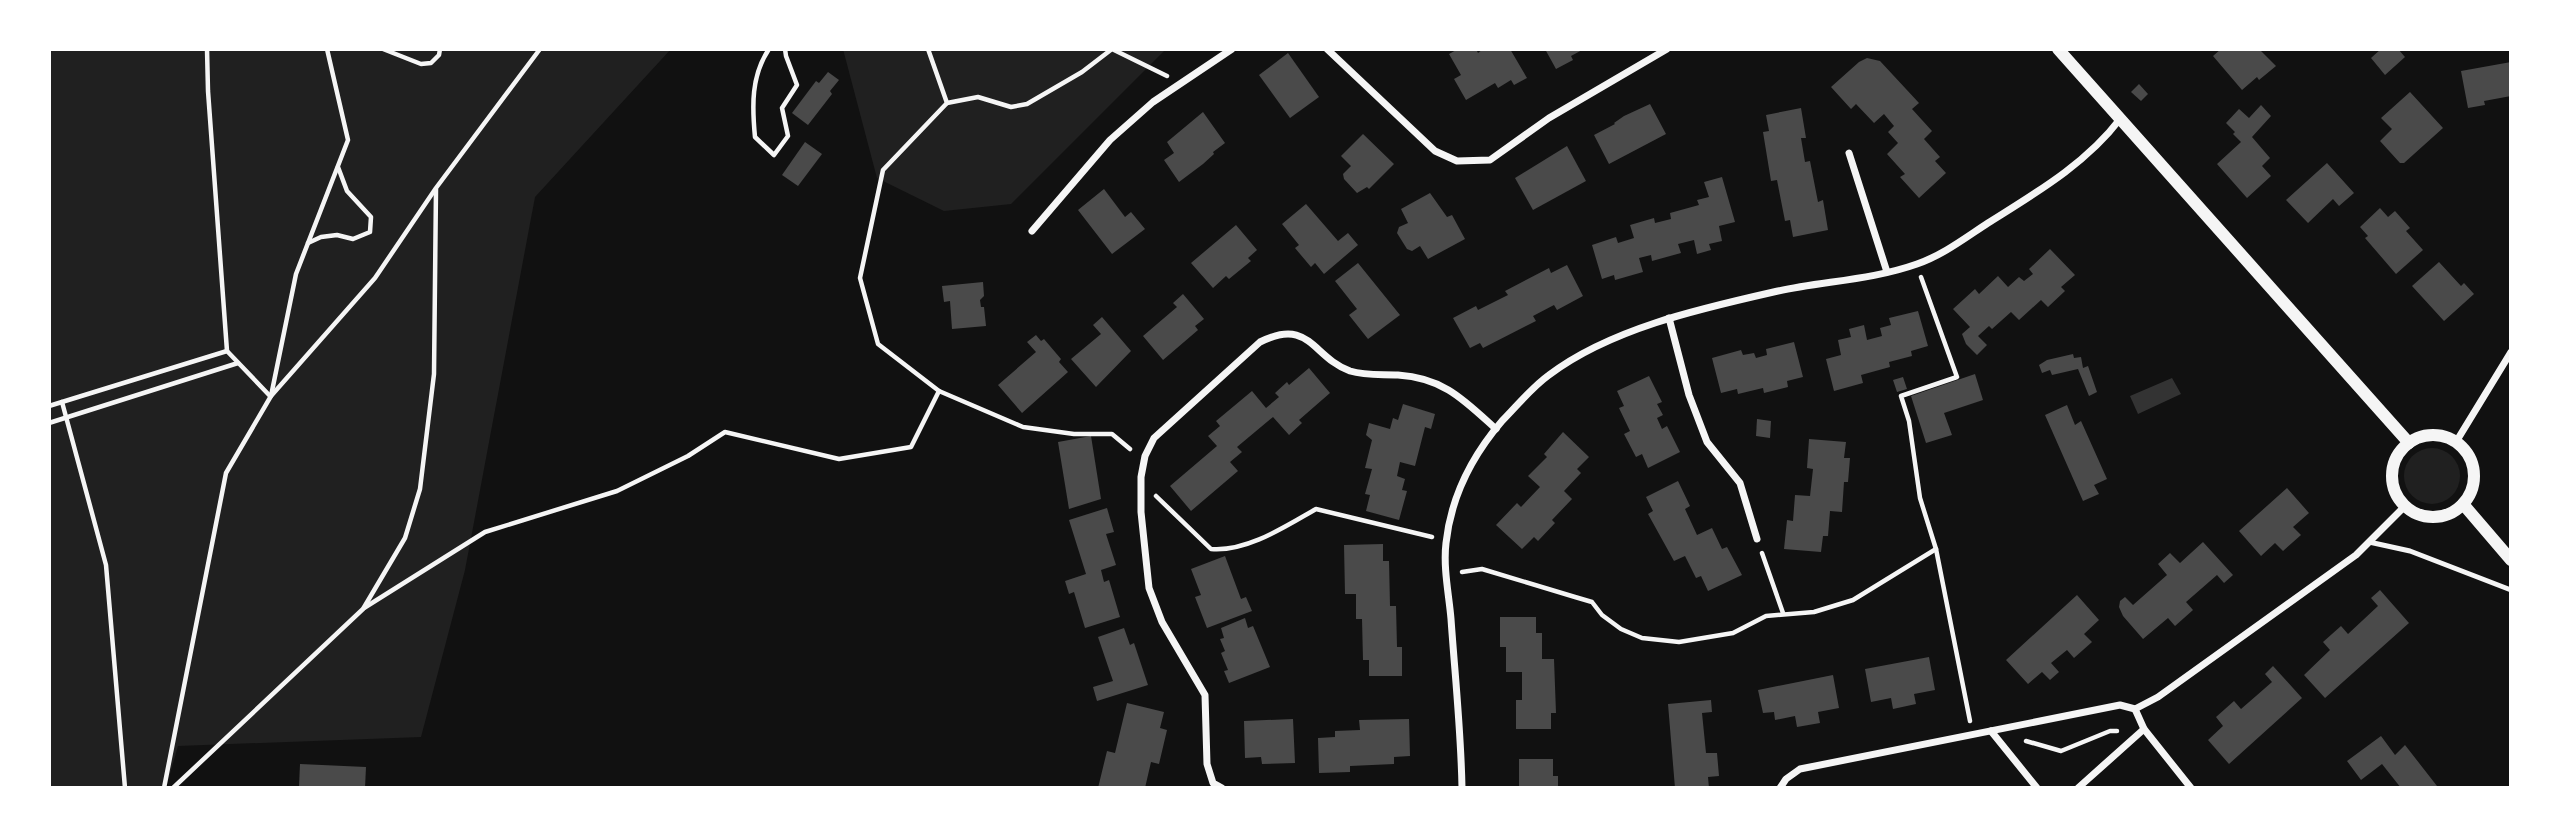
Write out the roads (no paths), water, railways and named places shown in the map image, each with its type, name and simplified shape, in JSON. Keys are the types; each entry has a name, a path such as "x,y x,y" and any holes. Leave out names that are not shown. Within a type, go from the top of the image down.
{"street":[{"path":"1032,231 1110,140 1153,102 1232,49"},
{"path":"1327,49 1435,151 1457,161 1490,160 1549,118 1667,49"},
{"path":"2058,49 2409,443"},
{"path":"1462,788 1446,540 1453,507 1463,479 1477,453 1496,429 1548,375 1592,350 1669,318 1780,291 1917,264 1941,253 2046,186 2105,138 2120,120"},
{"path":"1849,153 1887,272"},
{"path":"1669,318 1689,395 1707,442 1740,483 1757,539"},
{"path":"1222,788 1213,783 1207,764 1205,695 1161,622 1149,588 1141,512 1141,477 1145,456 1154,438 1259,342 1273,335 1302,336 1348,370 1422,378 1446,387 1496,429"},
{"path":"2456,442 2511,352"},
{"path":"2429,435 2456,442 2467,454 2474,472 2471,490 2463,504 2451,513 2436,517 2420,515 2405,506 2394,491 2392,474 2396,456 2409,443 2429,435"},
{"path":"2463,504 2511,560"},
{"path":"1780,788 1786,779 1800,769 2120,705 2135,709 2158,697 2356,555 2405,506"},
{"path":"2135,709 2144,729 2191,788"},
{"path":"2078,788 2144,729"},
{"path":"1992,731 2037,788"}],"lane":[{"path":"2368,542 2410,551 2511,590"}]}
